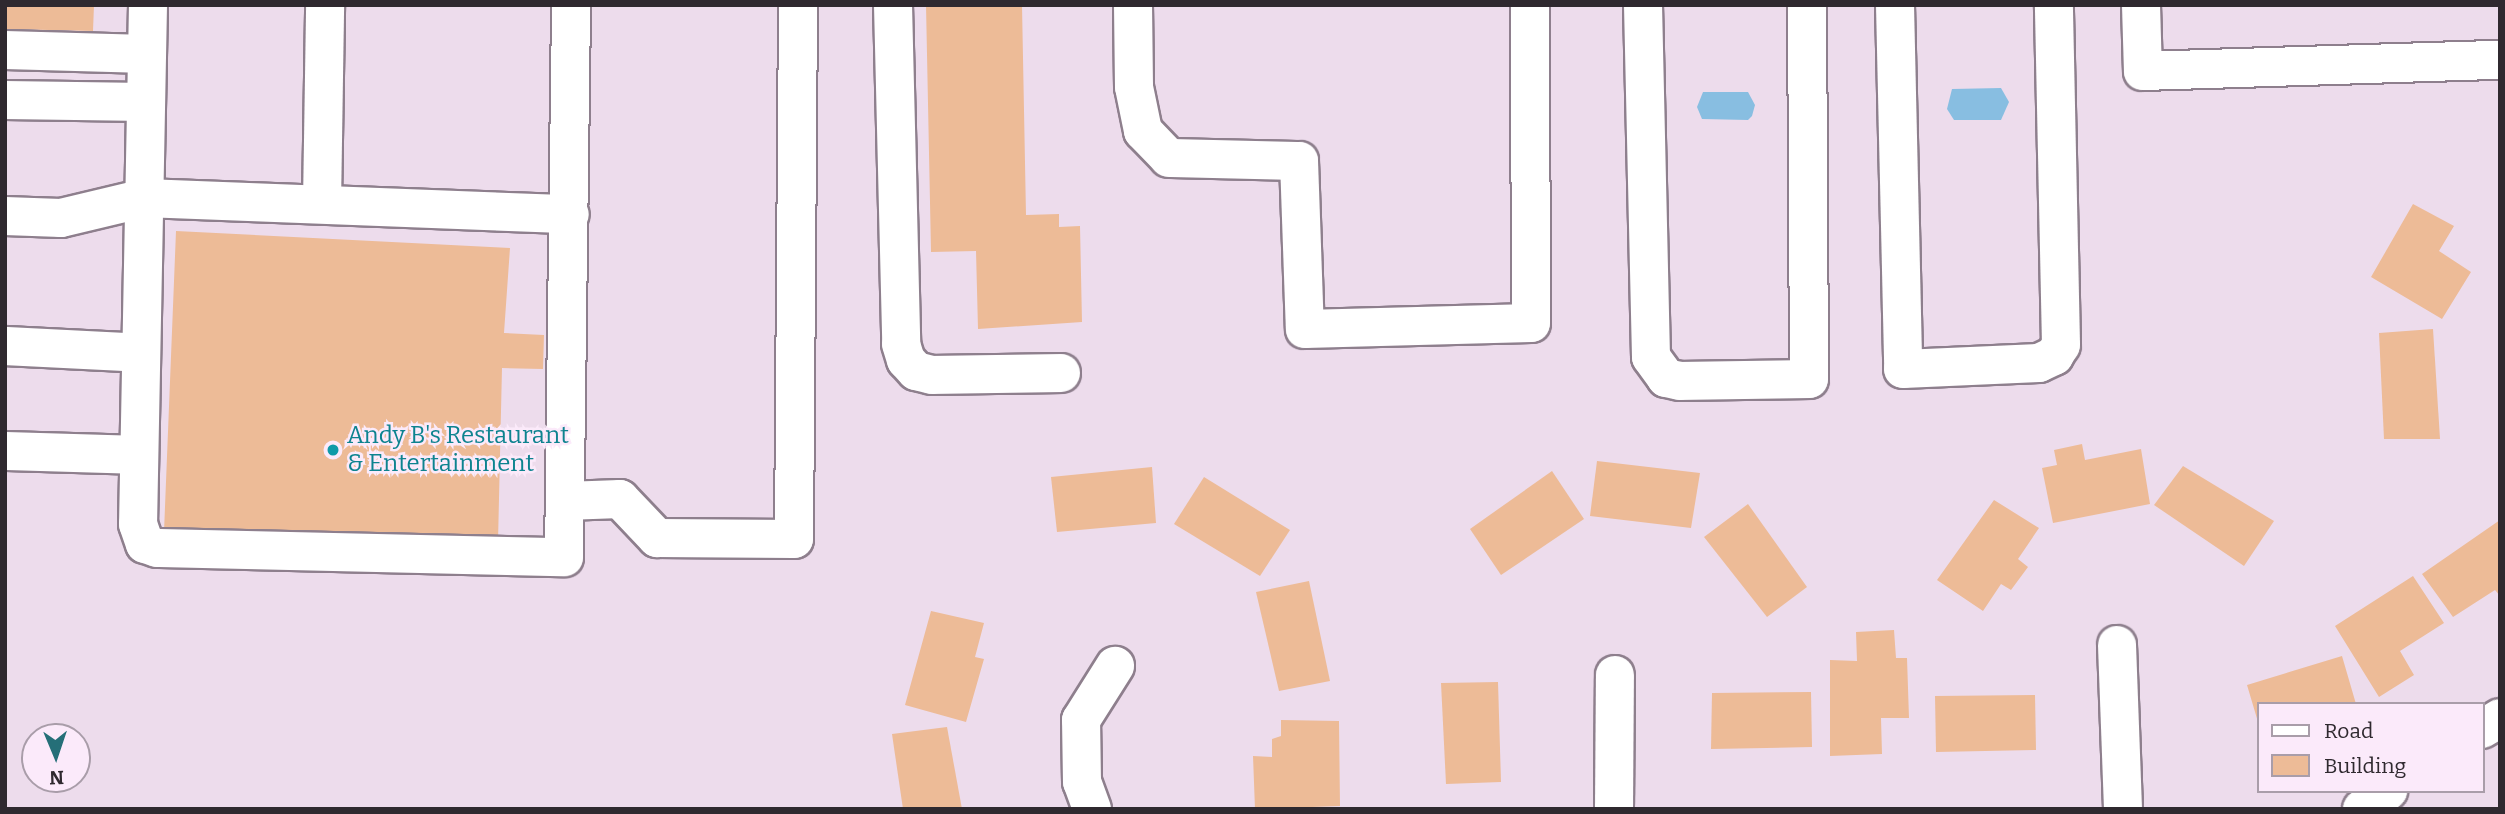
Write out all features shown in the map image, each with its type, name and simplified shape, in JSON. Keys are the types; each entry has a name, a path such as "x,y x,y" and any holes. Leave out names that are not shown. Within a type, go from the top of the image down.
{"street":[{"path":"148,5 139,455 140,536 157,548 564,557 571,5"},
{"path":"322,204 325,5"},
{"path":"565,501 620,499 657,538 794,540 798,5"},
{"path":"893,5 901,344 906,360 916,371 932,374 1061,373"},
{"path":"1133,5 1134,87 1143,131 1169,158 1299,161 1305,329 1531,323 1530,5"},
{"path":"1643,5 1651,357 1666,378 1679,381 1808,379 1807,5"},
{"path":"1895,5 1903,369 2039,363 2054,356 2061,345 2054,5"},
{"path":"2141,5 2143,71 2500,60"},
{"path":"5,50 147,54"},
{"path":"5,100 146,102"},
{"path":"5,216 61,218 144,198 570,214"},
{"path":"5,346 141,353"},
{"path":"5,451 139,455"},
{"path":"2116,645 2123,809"},
{"path":"1092,809 1082,782 1081,720 1115,666"},
{"path":"1614,809 1615,675"},
{"path":"2484,728 2500,718"},
{"path":"2362,809 2385,793"}],"water":[{"path":"2001,88 2009,102 2001,120 1954,120 1947,109 1952,89"},
{"path":"1703,92 1748,92 1755,105 1752,116 1748,120 1702,119 1697,107"}],"building":[{"path":"5,5 94,5 93,31 5,29"},
{"path":"926,5 1022,5 1026,215 1059,214 1059,227 1080,226 1082,322 978,329 976,251 931,252"},
{"path":"2413,204 2454,226 2439,251 2471,272 2442,319 2371,277"},
{"name":"Andy B's Restaurant & Entertainment","path":"176,231 510,248 504,333 544,335 543,369 502,368 498,542 164,532"},
{"path":"2433,329 2440,439 2384,439 2379,333"},
{"path":"2082,444 2085,460 2141,449 2150,504 2053,523 2042,468 2057,465 2054,450"},
{"path":"1597,461 1700,473 1691,528 1590,516"},
{"path":"2183,466 2274,521 2244,566 2154,505"},
{"path":"1152,467 1156,523 1057,532 1051,477"},
{"path":"1552,471 1584,519 1501,575 1470,529"},
{"path":"1204,477 1290,530 1260,576 1174,524"},
{"path":"1994,500 2039,528 2018,559 2028,567 2011,590 2001,584 1983,611 1937,580"},
{"path":"1748,504 1807,587 1767,617 1704,537"},
{"path":"2500,520 2500,596 2495,590 2453,617 2422,574"},
{"path":"2413,576 2444,623 2400,651 2414,675 2379,697 2335,626"},
{"path":"1309,581 1330,681 1279,691 1256,592"},
{"path":"931,611 984,623 975,657 984,659 966,722 905,705"},
{"path":"1894,630 1896,658 1907,658 1909,718 1881,718 1882,754 1830,756 1830,660 1857,661 1856,632"},
{"path":"2342,656 2355,702 2256,702 2256,715 2247,685"},
{"path":"1498,682 1501,782 1446,784 1441,683"},
{"path":"1811,692 1812,747 1711,749 1712,693"},
{"path":"2035,695 2036,750 1936,752 1935,696"},
{"path":"1281,720 1339,721 1340,806 1255,809 1253,756 1272,757 1272,739 1281,736"},
{"path":"947,727 962,809 903,809 892,734"}],"place":[{"name":"Andy B's Restaurant & Entertainment","path":"333,450"}]}
